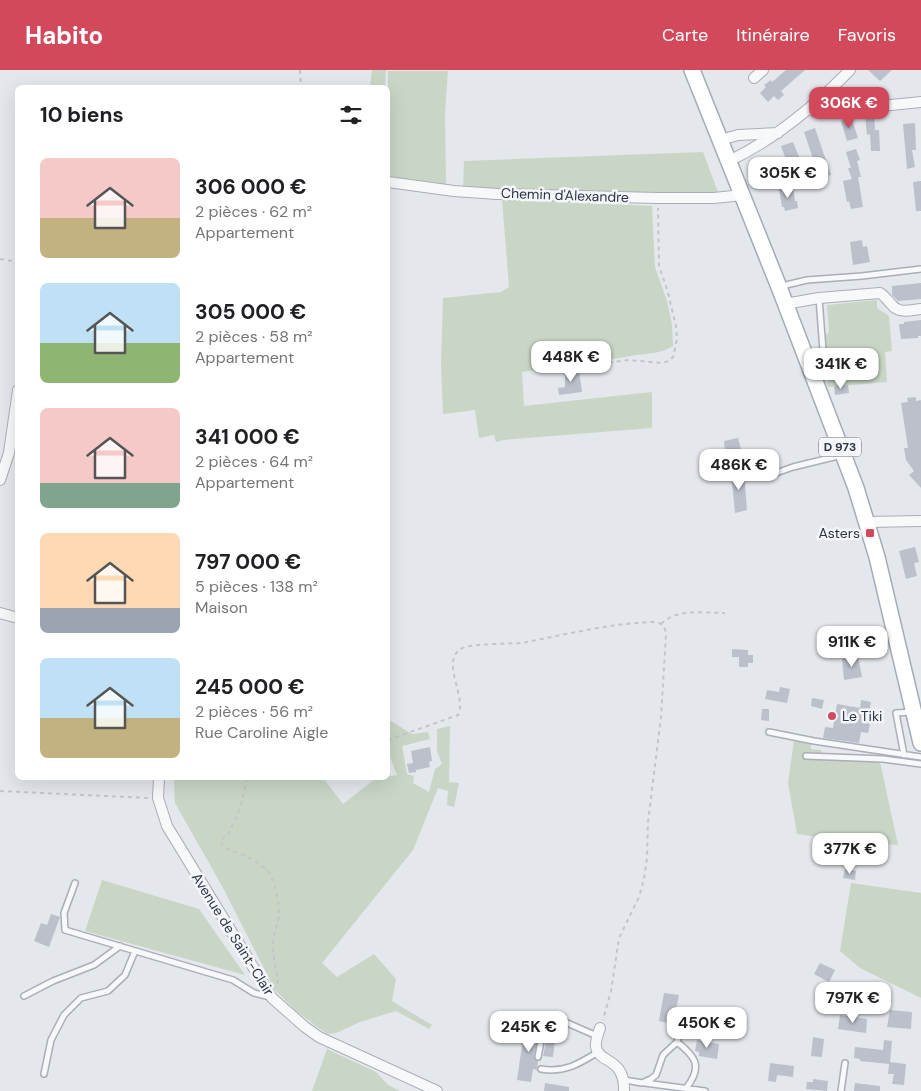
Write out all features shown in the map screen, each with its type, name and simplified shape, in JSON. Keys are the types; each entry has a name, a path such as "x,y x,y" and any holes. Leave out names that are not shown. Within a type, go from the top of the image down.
{"main road":[{"name":"D 973","path":"692,70 779,287 867,522 920,739"}],"street":[{"path":"754,78 763,70"},
{"path":"730,161 779,133 850,70"},
{"path":"809,108 822,112 921,102"},
{"path":"720,140 738,135 779,133"},
{"name":"Chemin d'Alexandre","path":"390,182 471,192 657,198 714,198 742,194"},
{"path":"785,304 819,298 880,293 894,308 900,310 921,310"},
{"path":"0,480 9,453 15,411"},
{"path":"867,522 921,521"},
{"path":"0,613 15,617"},
{"name":"Avenue de Saint-Clair","path":"159,780 158,798 167,826 270,993 305,1027 319,1037 437,1091"},
{"path":"599,1032 596,1045 598,1052 600,1056 614,1064 620,1071 624,1086"}],"lane":[{"path":"779,287 807,280 921,269"},
{"path":"812,376 822,370 824,364 819,298"},
{"path":"776,473 843,455"},
{"path":"904,755 896,713 914,712"},
{"path":"769,732 814,741 921,757"},
{"path":"806,756 883,759 921,764"},
{"path":"75,883 64,913 65,930 233,980 254,993 270,993"},
{"path":"24,996 53,980 94,964 120,946"},
{"path":"44,1074 51,1040 64,1015 81,998 108,991 125,975 135,951"},
{"path":"624,1086 642,1083 656,1075 664,1055 677,1042 683,1018"},
{"path":"538,1057 547,1023 554,1020 599,1032"},
{"path":"677,1042 693,1056 696,1064 692,1080 687,1088"},
{"path":"541,1069 556,1071 577,1064 598,1052"},
{"path":"841,1091 845,1063"},
{"path":"642,1083 704,1091"}],"path":[{"path":"300,70 301,85"},
{"path":"577,367 628,360 662,362 668,361 673,357 677,339 676,326 659,266 657,198"},
{"path":"0,259 15,262"},
{"path":"661,624 672,615 725,613"},
{"path":"390,739 458,716 461,704 453,669 456,653 460,649 481,644 525,642 613,625 647,622 661,624 666,630 664,688 658,752 648,822 647,858 644,879 639,897 619,938 611,991 599,1032"},
{"path":"247,780 240,809 228,835 220,840 222,846 230,851 244,855 262,866 271,875 275,885 280,915 273,943 278,980 277,985 270,993"},
{"path":"0,791 158,798"}],"green space":[{"path":"372,70 386,70 385,85 370,85"},
{"path":"388,71 448,71 445,111 446,185 390,178 390,85 388,85"},
{"path":"703,152 719,195 463,189 464,161"},
{"path":"502,199 652,206 655,267 667,301 672,325 673,346 656,352 522,372 524,406 652,392 652,428 496,442 494,435 479,438 475,410 443,414 441,364 443,298 501,292 509,287"},
{"path":"877,300 877,308 889,316 892,351 885,352 887,382 828,387 825,336 829,332 827,305"},
{"path":"390,721 412,734 428,732 430,739 402,746 407,774 414,776 413,783 429,792 435,769 442,764 437,751 437,729 450,726 449,782 459,783 454,807 447,805 448,791 438,788 413,850 322,963 337,977 374,954 396,979 392,1001 432,1025 429,1029 396,1011 360,1022 336,1033 327,1034 296,1011 275,990 222,886 175,803 174,780 325,780 343,804 374,780 390,780 390,776 397,775 390,757"},
{"path":"794,741 811,744 811,749 821,750 821,758 880,762 898,845 860,843 797,834 788,783"},
{"path":"102,880 199,909 245,975 85,931"},
{"path":"851,883 921,893 921,998 860,968 840,951"},
{"path":"327,1049 376,1072 388,1085 400,1091 312,1091"}],"building":[{"path":"786,70 805,70 781,91 784,95 778,100 774,96 768,102 760,93 766,87 764,85 771,80 772,82"},
{"path":"868,70 892,70 880,81"},
{"path":"874,114 875,130 879,130 880,151 871,151 870,134 867,135 865,115"},
{"path":"851,117 858,138 847,141 841,121"},
{"path":"915,123 916,150 912,150 915,167 907,169 903,124"},
{"path":"815,128 831,175 821,178 804,132"},
{"path":"793,142 806,174 804,175 807,185 796,186 781,146"},
{"path":"856,149 860,160 857,161 861,177 858,177 863,207 851,209 849,201 847,202 843,181 852,179 848,168 851,168 846,152"},
{"path":"760,165 766,183 756,186 750,168"},
{"path":"921,181 921,211 916,211 913,182"},
{"path":"793,187 798,208 785,211 784,207 782,207 779,189"},
{"path":"862,240 863,247 867,246 870,262 853,265 850,242"},
{"path":"921,283 921,299 898,301 892,295 892,286"},
{"path":"921,320 921,336 918,336 918,338 901,339 899,324"},
{"path":"579,370 582,392 559,395 558,388 565,387 565,372"},
{"path":"848,385 849,393 835,395 834,386"},
{"path":"916,397 916,401 921,400 921,488 909,475 914,471 906,460 904,448 908,448 901,403 908,402 907,398"},
{"path":"738,438 741,449 725,452 724,441"},
{"path":"744,470 747,510 735,513 731,472"},
{"path":"915,547 919,562 914,563 917,576 906,579 899,551"},
{"path":"732,649 748,650 748,655 753,655 753,663 748,663 748,667 739,667 739,657 732,657"},
{"path":"858,656 862,677 844,680 842,659"},
{"path":"780,687 790,689 787,703 765,699 767,690 779,692"},
{"path":"812,698 824,700 822,709 811,706"},
{"path":"861,700 871,702 867,723 870,724 868,733 861,732 859,743 823,738 825,727 833,728 837,704 860,708"},
{"path":"762,709 769,709 769,721 761,720"},
{"path":"430,747 432,761 429,762 430,767 409,773 407,764 413,763 411,751"},
{"path":"845,869 856,871 855,880 843,878"},
{"path":"51,914 60,917 49,947 34,941 41,923 47,925"},
{"path":"820,963 835,970 829,982 814,974"},
{"path":"664,993 679,995 673,1024 659,1021"},
{"path":"890,1010 912,1012 911,1029 887,1027"},
{"path":"840,1015 867,1019 866,1033 838,1029"},
{"path":"554,1024 562,1026 560,1040 555,1039 553,1057 543,1056 548,1033"},
{"path":"525,1025 541,1027 534,1056 535,1060 538,1061 537,1070 533,1069 531,1082 517,1080"},
{"path":"813,1037 824,1039 822,1057 811,1056"},
{"path":"697,1040 719,1044 717,1059 699,1056 699,1052 695,1051"},
{"path":"884,1040 892,1041 890,1062 906,1064 904,1085 892,1084 894,1074 888,1074 889,1064 860,1061 860,1059 854,1058 855,1047 883,1050"},
{"path":"770,1063 794,1066 793,1077 777,1075 776,1082 768,1081"},
{"path":"813,1079 828,1081 827,1091 806,1089 807,1082 813,1082"},
{"path":"545,1083 569,1087 569,1091 544,1091"},
{"path":"855,1083 880,1086 880,1091 854,1091"}],"place":[{"name":"Asters","path":"870,533"},
{"name":"Le Tiki","path":"832,716"}]}
